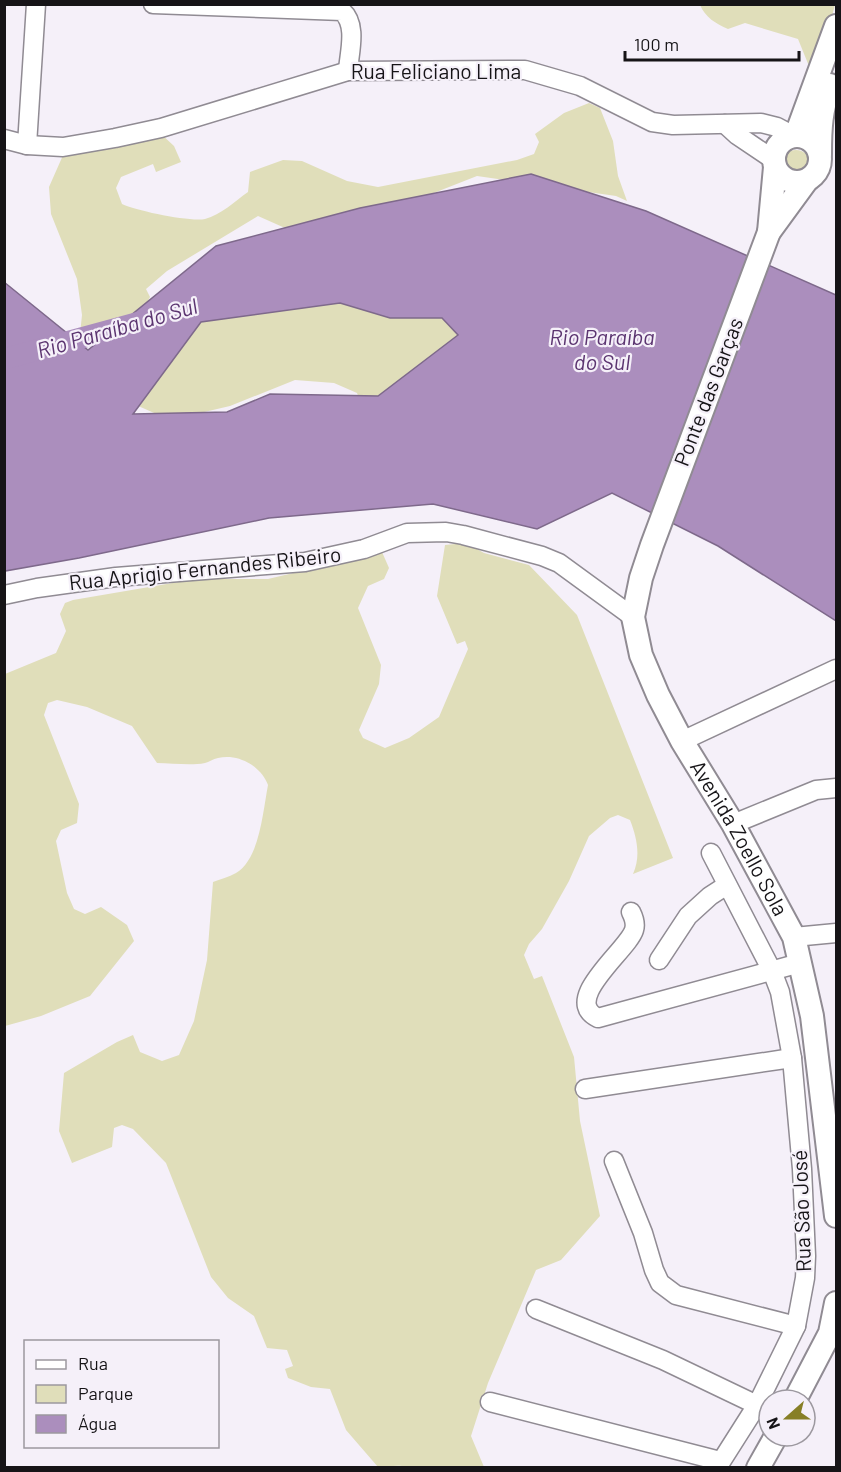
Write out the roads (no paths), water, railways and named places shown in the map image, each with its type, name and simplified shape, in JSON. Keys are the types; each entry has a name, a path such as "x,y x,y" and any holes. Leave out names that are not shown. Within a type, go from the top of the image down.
{"main road":[{"path":"768,236 778,145 794,135 837,26"},
{"path":"768,236 807,180 818,170 819,125 822,107 837,64"},
{"path":"794,135 813,141 820,154"},
{"path":"775,164 785,179 800,182 807,180"},
{"name":"Ponte das Garças","path":"651,545 768,236"},
{"name":"Avenida Zoello Sola","path":"651,545 633,617 641,655 658,695 682,741 733,824 795,937 829,1096 837,1216"},
{"path":"801,1388 830,1333 837,1303"},
{"path":"758,1467 769,1448"}],"street":[{"path":"27,145 36,4"},
{"path":"153,4 342,11 349,21 351,31 348,71"},
{"name":"Rua Feliciano Lima","path":"4,138 27,145 63,147 161,128 348,71 525,70 580,86 652,122 674,125 761,123 794,135"},
{"path":"724,124 775,164"},
{"name":"Rua Aprigio Fernandes Ribeiro","path":"4,595 116,577 305,562 364,549 407,533 446,532 474,537 551,559 576,574 633,617"},
{"name":"Avenida Zoello Sola","path":"682,741 837,669"},
{"path":"733,824 816,790 837,788"},
{"name":"Rua São José","path":"711,853 772,971 780,992 792,1058 807,1256 796,1326 765,1388"},
{"path":"659,960 688,916 710,896 727,885"},
{"path":"631,912 635,928 631,938 591,987 587,1000 592,1016 598,1018 800,963"},
{"name":"Avenida Zoello Sola","path":"795,937 837,933"},
{"path":"585,1089 792,1058"},
{"path":"614,1161 644,1233 654,1270 660,1283 667,1290 676,1295 796,1326"},
{"path":"536,1309 663,1360 757,1405"},
{"path":"490,1402 718,1464"},
{"name":"Rua São José","path":"718,1464 757,1405"}],"water":[{"name":"Rio Paraíba do Sul","path":"531,174 646,211 836,295 836,621 718,546 612,493 537,529 433,504 269,518 79,558 5,571 4,282 88,350 216,246 360,208","holes":["340,303 390,318 442,318 458,335 378,396 270,394 227,412 133,414 201,322"]}],"waterway":[{"name":"Rio Paraíba do Sul","path":"4,359 140,322"}]}
